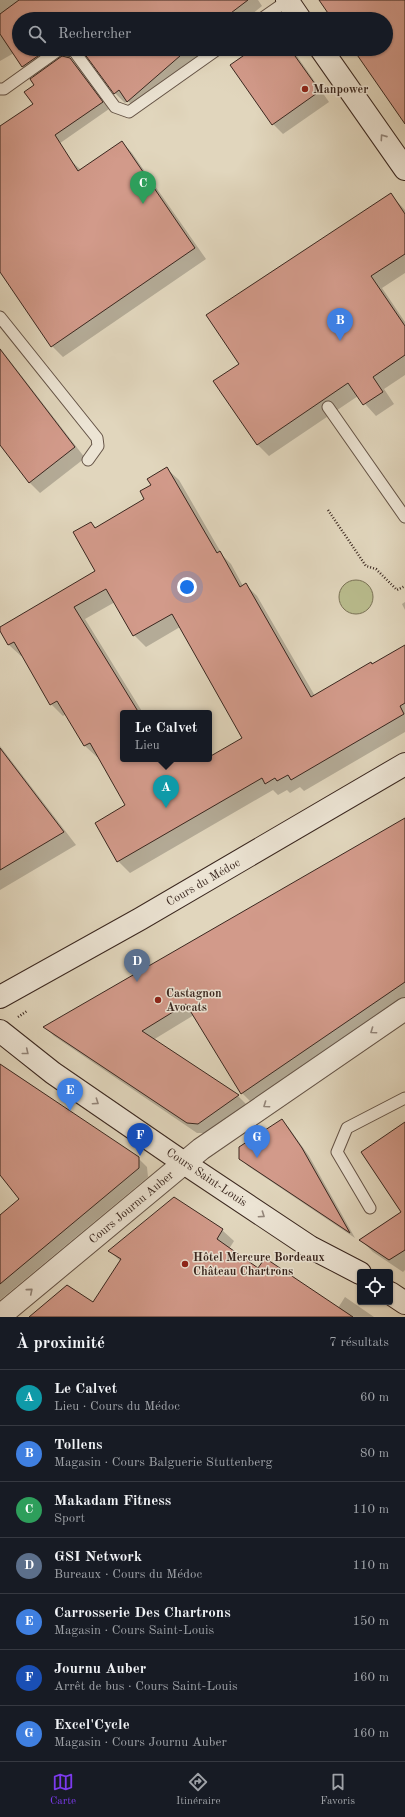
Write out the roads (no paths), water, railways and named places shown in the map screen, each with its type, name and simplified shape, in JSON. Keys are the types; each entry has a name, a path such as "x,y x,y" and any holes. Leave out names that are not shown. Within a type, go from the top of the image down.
{"main road":[{"path":"287,1 295,12"},
{"path":"326,56 405,170"},
{"name":"Cours du Médoc","path":"0,997 160,908 405,764"},
{"name":"Cours Journu Auber","path":"0,1316 201,1149 405,1009"},
{"name":"Cours Saint-Louis","path":"0,1031 52,1073 184,1163 310,1247 357,1271"},
{"path":"393,1295 405,1303"}],"lane":[{"path":"271,12 287,1"},
{"path":"0,89 4,89 50,56"},
{"path":"78,56 115,107 129,112 208,56"},
{"path":"0,317 97,438 98,446 88,460"},
{"path":"328,407 405,517"},
{"path":"370,1208 338,1152 347,1128 405,1098"}],"place":[{"name":"Manpower","path":"305,89"},
{"name":"Makadam Fitness","path":"143,204"},
{"name":"Tollens","path":"340,341"},
{"name":"Le Calvet","path":"166,808"},
{"name":"GSI Network","path":"137,982"},
{"name":"Castagnon Avocats","path":"158,1000"},
{"name":"Carrosserie Des Chartrons","path":"70,1111"},
{"name":"Journu Auber","path":"140,1156"},
{"name":"Excel'Cycle","path":"257,1158"},
{"name":"Hôtel Mercure Bordeaux Château Chartrons","path":"185,1264"}]}
